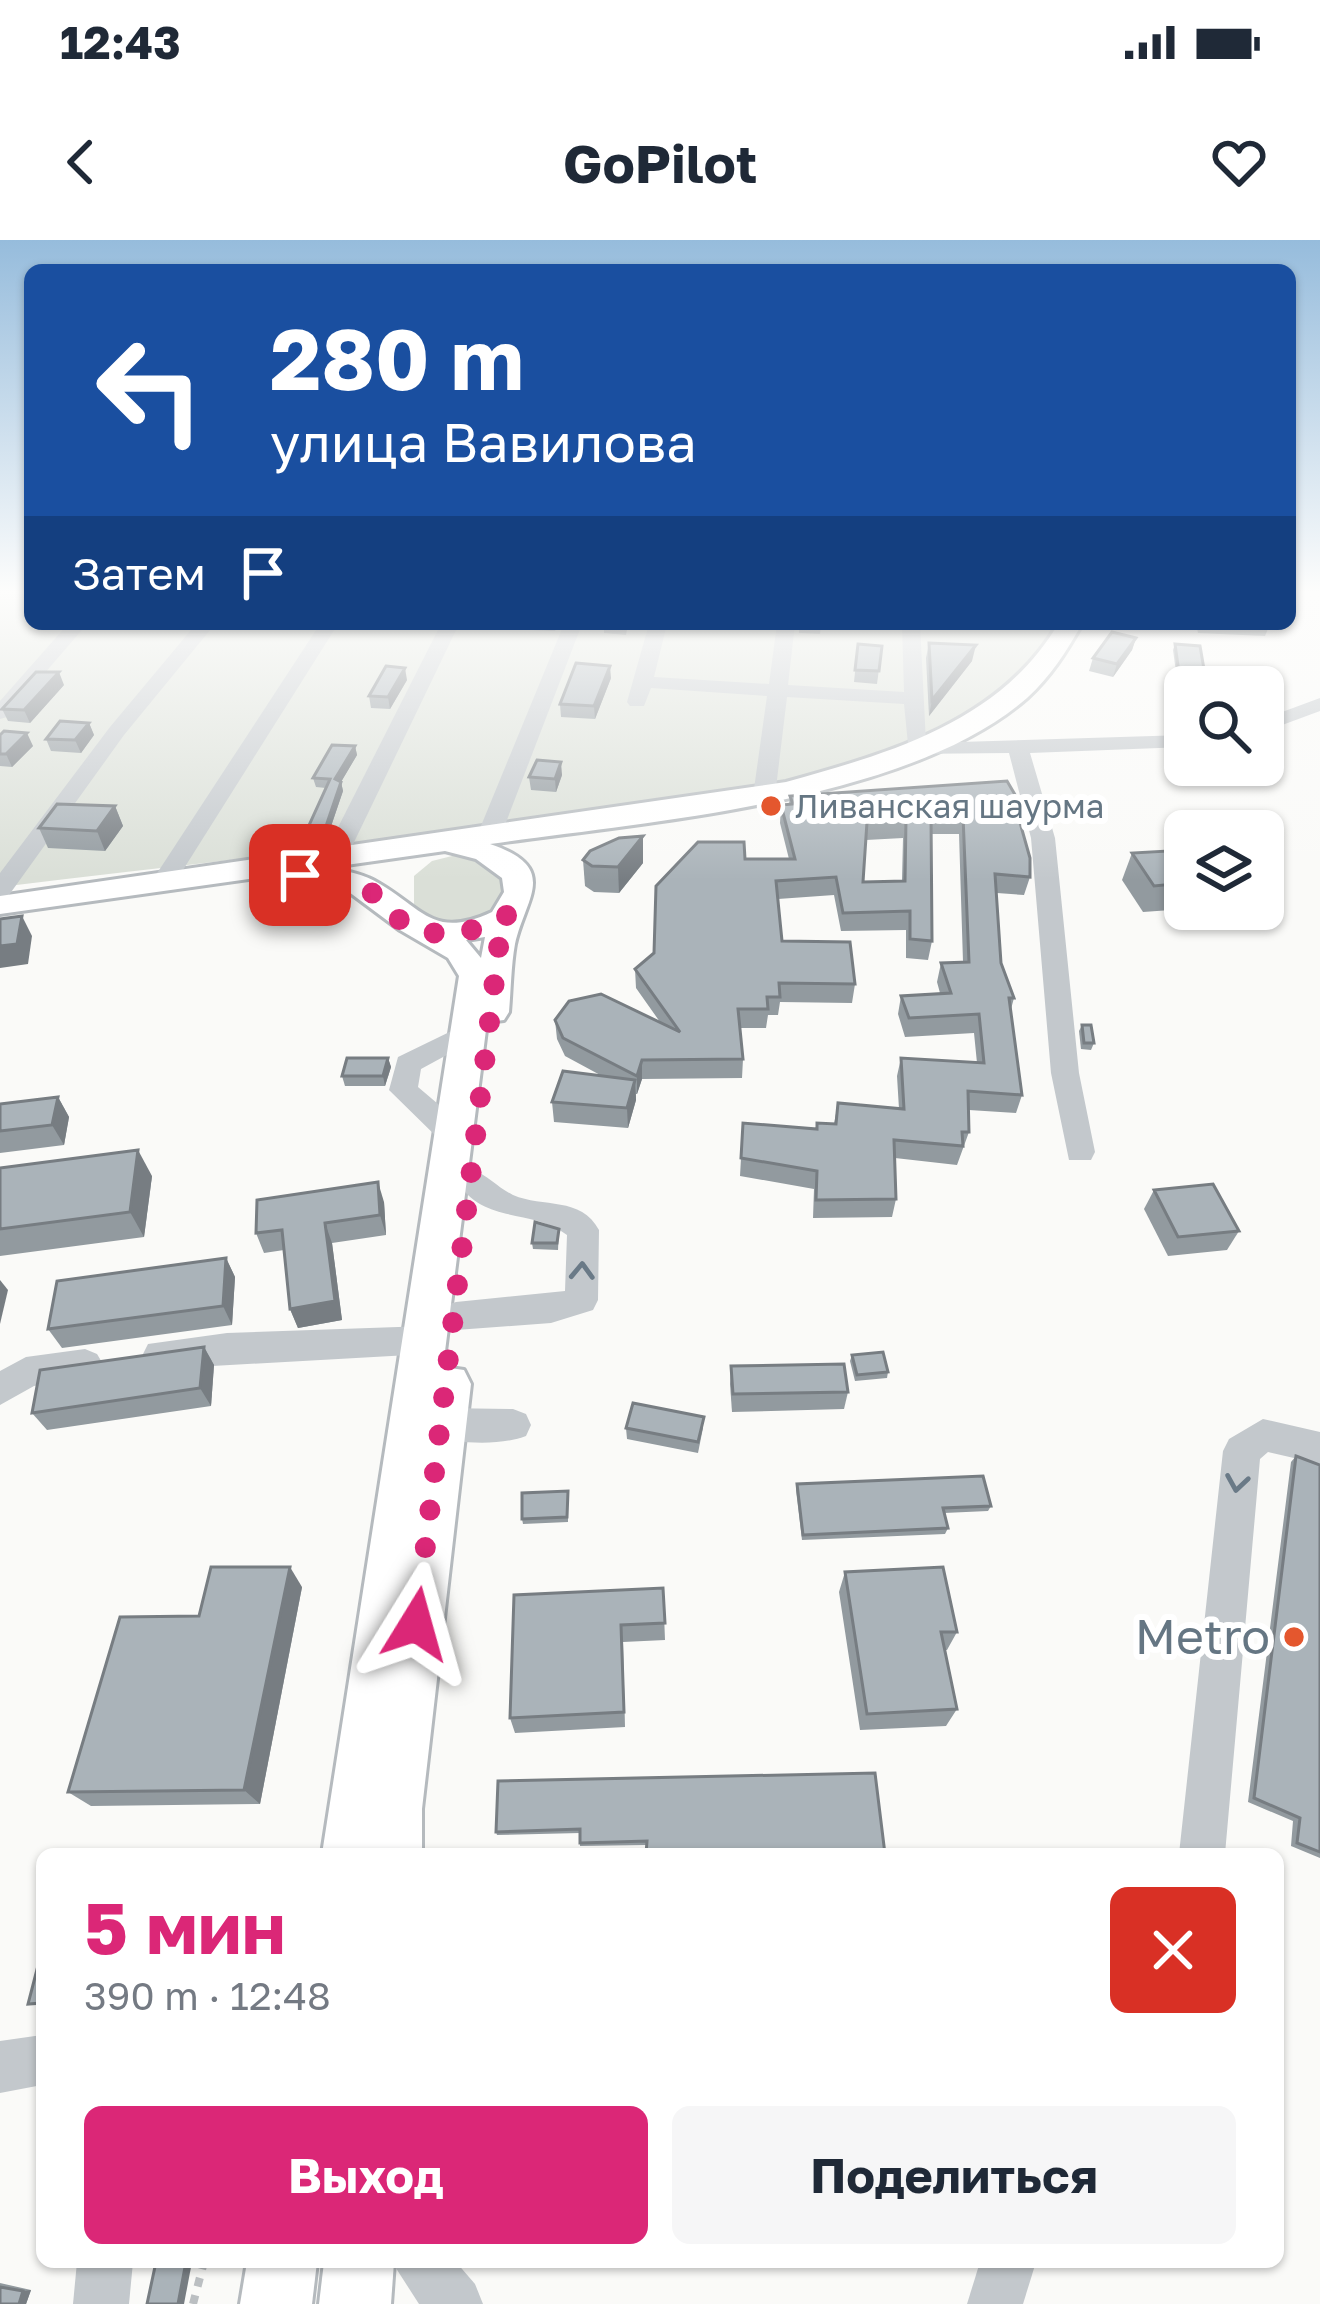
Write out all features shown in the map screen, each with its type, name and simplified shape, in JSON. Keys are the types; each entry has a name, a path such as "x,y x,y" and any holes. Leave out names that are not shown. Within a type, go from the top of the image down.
{"main road":[{"path":"0,905 764,796 869,768 916,750 1022,687"},
{"path":"516,871 525,855 553,829"},
{"path":"352,1848 472,1181 499,944 519,901 521,885 516,871 490,852 430,847 388,876 382,900"},
{"path":"0,915 300,875 335,877 382,900 408,925 460,951 476,976 453,1134 442,1328 443,1424 396,1785 393,1848"},
{"path":"428,931 471,932 509,914"},
{"path":"276,2304 281,2268"},
{"path":"355,2304 358,2268"}],"street":[{"path":"0,713 23,687"},
{"path":"0,890 153,687"},
{"path":"162,884 288,687"},
{"path":"333,860 419,687"},
{"path":"488,838 548,687"},
{"path":"641,687 640,692 777,691 913,699"},
{"path":"764,796 777,687"},
{"path":"913,687 916,750 1164,742"},
{"path":"1284,718 1320,704"},
{"path":"1018,748 1043,838 1066,1099 1080,1152"},
{"path":"453,1134 403,1090 408,1064 468,1032"},
{"path":"0,1390 26,1372 230,1344 281,1348 442,1328 581,1300 584,1230 566,1216 504,1205 472,1181"},
{"path":"443,1424 513,1425"},
{"path":"1203,1848 1242,1451 1263,1435 1320,1448"},
{"path":"0,2066 36,2061"},
{"path":"101,2304 104,2268"},
{"path":"426,2268 455,2304"},
{"path":"995,2304 1006,2268"}],"path":[{"path":"193,2304 202,2268"}],"shaded area":[{"path":"0,687 1003,687 955,721 879,758 784,784 466,831 0,887"},
{"path":"474,856 504,872 505,902 484,916 447,923 424,914 414,904 414,876 432,861"}],"building":[{"path":"22,687 45,687 24,710 2,709"},
{"path":"374,687 394,687 388,697 369,696"},
{"path":"567,687 601,687 594,706 560,704"},
{"path":"60,721 89,723 75,740 46,739"},
{"path":"4,731 27,733 6,754 0,754 0,735"},
{"path":"332,745 355,746 335,779 341,782 324,832 306,832 330,779 313,778"},
{"path":"537,760 561,762 555,779 529,777"},
{"path":"1007,781 1017,798 1013,798 1030,858 1030,877 995,874 1001,963 1014,998 1009,998 1022,1095 968,1091 969,1132 962,1132 963,1146 894,1140 896,1199 816,1200 817,1171 741,1158 743,1123 817,1129 817,1123 836,1124 838,1103 904,1109 901,1058 984,1063 979,1014 909,1018 901,996 951,993 941,963 969,962 963,816 931,816 932,941 910,939 910,911 843,913 836,877 776,881 782,941 850,942 855,984 779,983 780,997 767,997 768,1009 738,1009 743,1059 642,1060 637,1076 563,1038 555,1020 569,1001 601,994 680,1032 635,969 654,953 656,886 698,842 744,842 745,859 795,859 781,805 793,804 790,796","holes":["906,819 905,881 863,882 867,822"]},
{"path":"57,804 115,806 97,831 39,828"},
{"path":"643,836 618,867 592,866 583,860 590,851 619,838"},
{"path":"1164,851 1164,885 1154,886 1132,853"},
{"path":"22,916 17,944 0,946 0,919"},
{"path":"1082,1025 1091,1025 1094,1043 1084,1043"},
{"path":"347,1058 388,1058 383,1076 342,1076"},
{"path":"563,1071 635,1080 627,1108 552,1102"},
{"path":"58,1097 52,1125 0,1131 0,1104"},
{"path":"138,1150 130,1212 0,1229 0,1168"},
{"path":"378,1182 380,1215 325,1223 335,1301 290,1309 282,1230 256,1233 257,1200"},
{"path":"1213,1184 1239,1231 1178,1237 1154,1190"},
{"path":"535,1222 559,1229 557,1243 532,1243"},
{"path":"226,1258 223,1306 48,1329 57,1281"},
{"path":"204,1347 200,1388 32,1413 40,1370"},
{"path":"883,1352 888,1372 857,1375 852,1355"},
{"path":"844,1364 848,1392 733,1394 731,1366"},
{"path":"633,1403 704,1417 698,1442 626,1428"},
{"name":"Metro","path":"1296,1456 1320,1465 1320,1852 1297,1843 1300,1818 1254,1798"},
{"path":"983,1476 991,1506 943,1508 948,1528 803,1535 797,1484"},
{"path":"568,1491 567,1517 522,1519 522,1493"},
{"path":"211,1567 290,1567 244,1790 68,1792 120,1617 199,1616"},
{"path":"943,1567 957,1632 941,1632 957,1709 867,1714 845,1572"},
{"path":"663,1588 665,1623 621,1625 624,1712 510,1718 514,1595"},
{"path":"875,1773 884,1848 646,1848 647,1841 580,1843 580,1829 496,1832 498,1781"},
{"path":"36,1973 36,2003 28,2004"},
{"path":"155,2268 185,2268 178,2304 147,2304"},
{"path":"0,2287 23,2291 19,2304 0,2304"}],"place":[{"name":"Ливанская шаурма","path":"771,806"},
{"name":"Metro","path":"1294,1637"}],"route":[{"path":"300,875 335,877 361,886 408,925 428,931 471,932 509,914 499,944 416,1624"}]}
